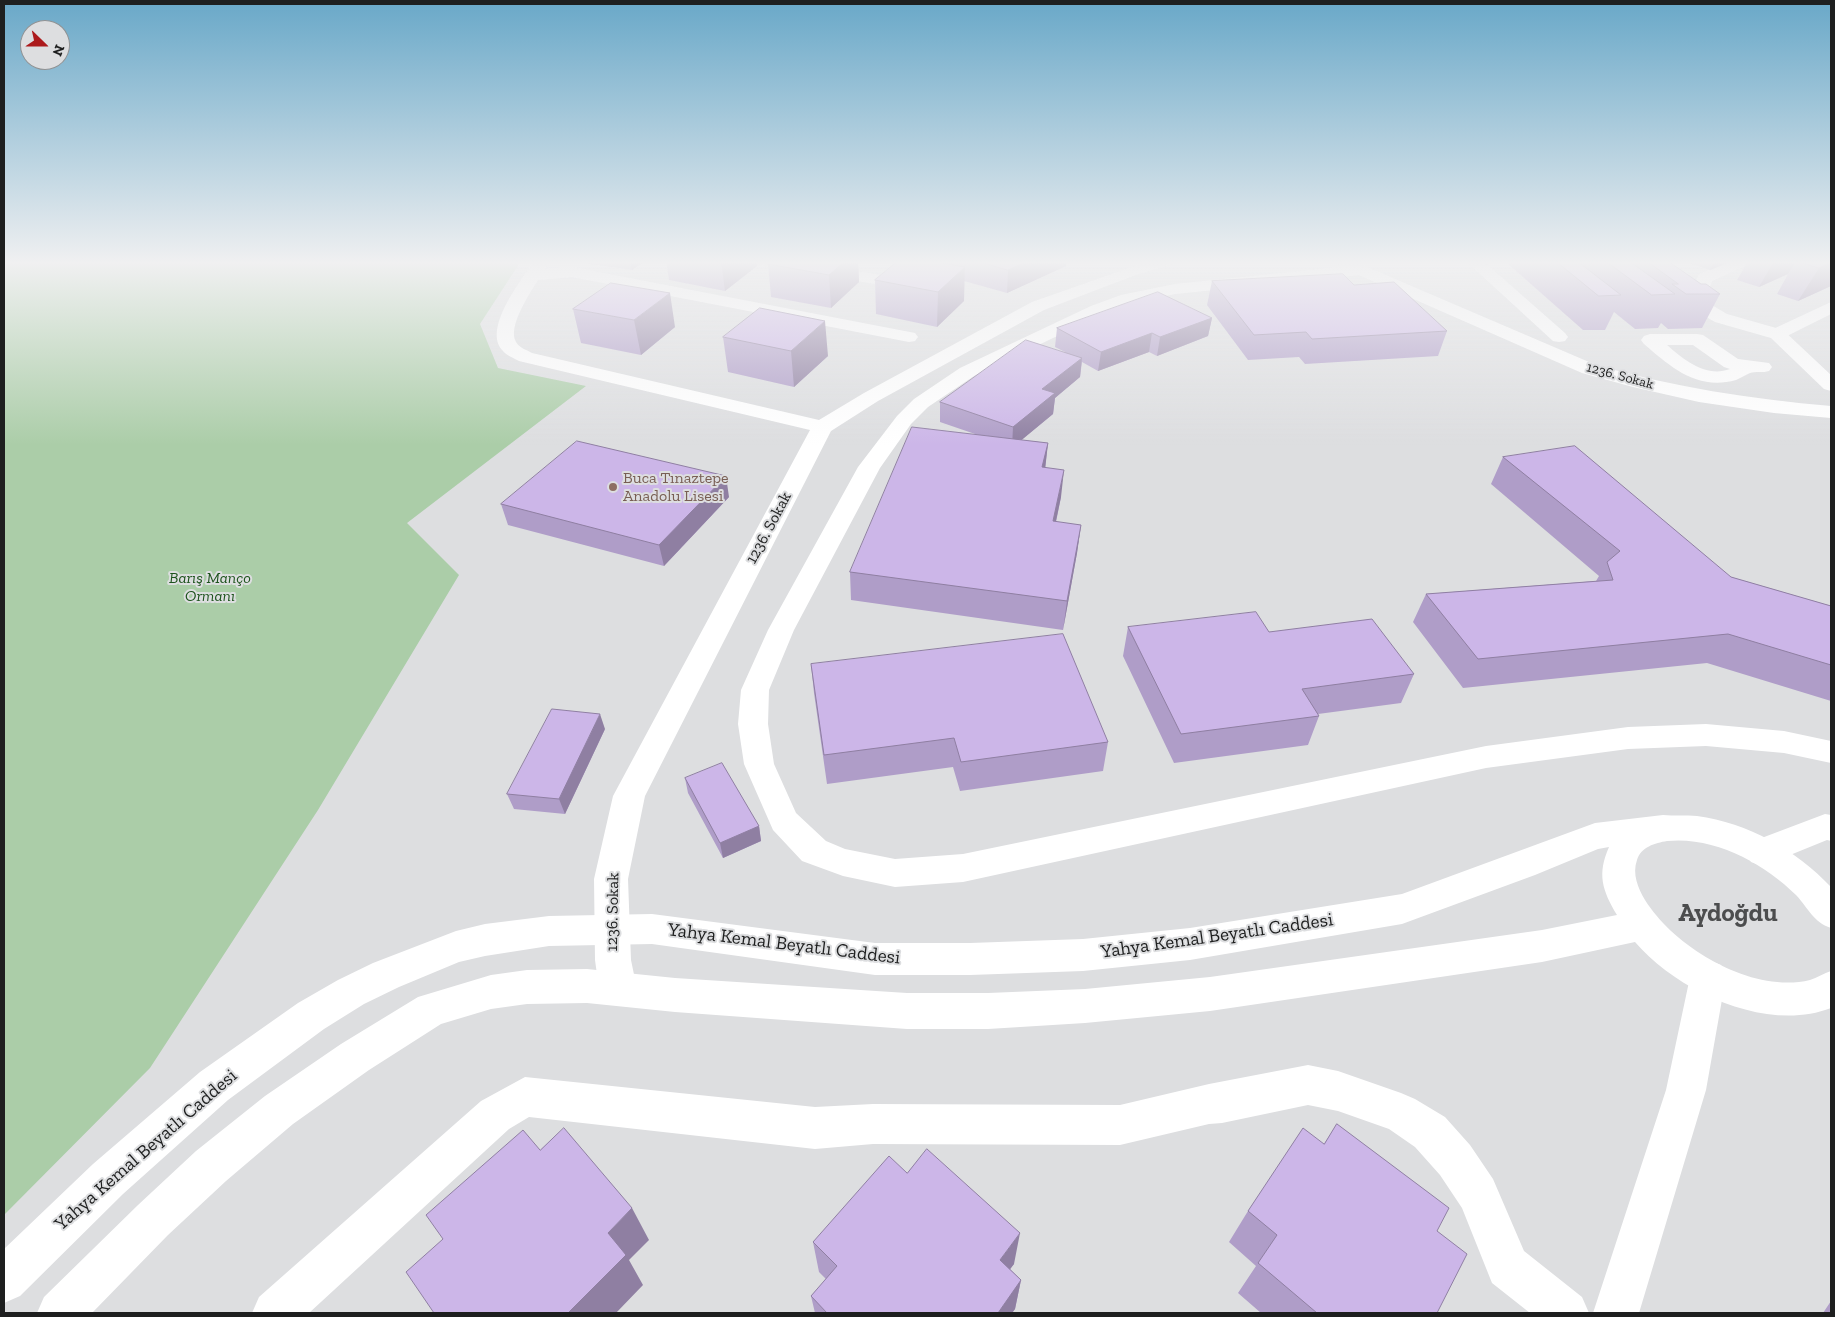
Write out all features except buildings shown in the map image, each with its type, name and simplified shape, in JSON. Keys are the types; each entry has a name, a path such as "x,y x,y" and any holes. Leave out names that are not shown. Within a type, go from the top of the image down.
{"street":[{"path":"507,322 505,337 509,347 526,357 822,427 871,397 1008,322"},
{"path":"834,322 909,337"},
{"path":"1071,322 967,372 921,403 904,420 865,476 781,630 755,690 753,724 760,764 784,821 814,851 843,862 895,873 963,868 1486,757 1628,738 1706,735 1784,742 1831,752"},
{"name":"1236. Sokak","path":"1482,322 1589,369 1608,375 1698,395 1767,406 1831,412"},
{"path":"1543,322 1559,337"},
{"path":"1726,322 1755,356 1778,334 1801,322"},
{"path":"1778,334 1831,385"},
{"name":"1236. Sokak","path":"618,989 613,960 611,929 611,879 629,796 822,427"},
{"path":"1763,852 1825,827 1831,828"},
{"path":"1827,994 1787,1000 1748,993 1708,977 1671,954 1642,925 1624,897 1618,871 1623,850 1639,835 1663,828 1694,828 1719,834 1763,852 1795,874 1828,905"},
{"name":"Yahya Kemal Beyatlı Caddesi","path":"4,1280 108,1179 207,1092 311,1016 351,992 422,959 463,945 493,938 541,932 652,929 875,959 970,959 1083,955 1190,944 1402,909 1523,865 1595,836 1663,828"},
{"path":"60,1313 160,1213 211,1166 279,1110 355,1057 431,1009 492,992 527,987 587,986 674,995 907,1011 988,1011 1085,1006 1230,992 1542,946 1642,925"},
{"path":"1616,1313 1686,1090 1708,977"},
{"path":"275,1313 495,1115 525,1097 815,1128 873,1124 1120,1125 1209,1104 1308,1085 1338,1091 1393,1110 1430,1132 1455,1160 1478,1194 1508,1267 1566,1313"}],"green space":[{"name":"Barış Manço Ormanı","path":"4,322 481,322 498,368 586,386 407,523 459,575 318,810 150,1068 4,1215"}],"place":[{"name":"Buca Tınaztepe Anadolu Lisesi","path":"613,487"}],"district":[{"name":"Aydoğdu","path":"1728,914"}]}
